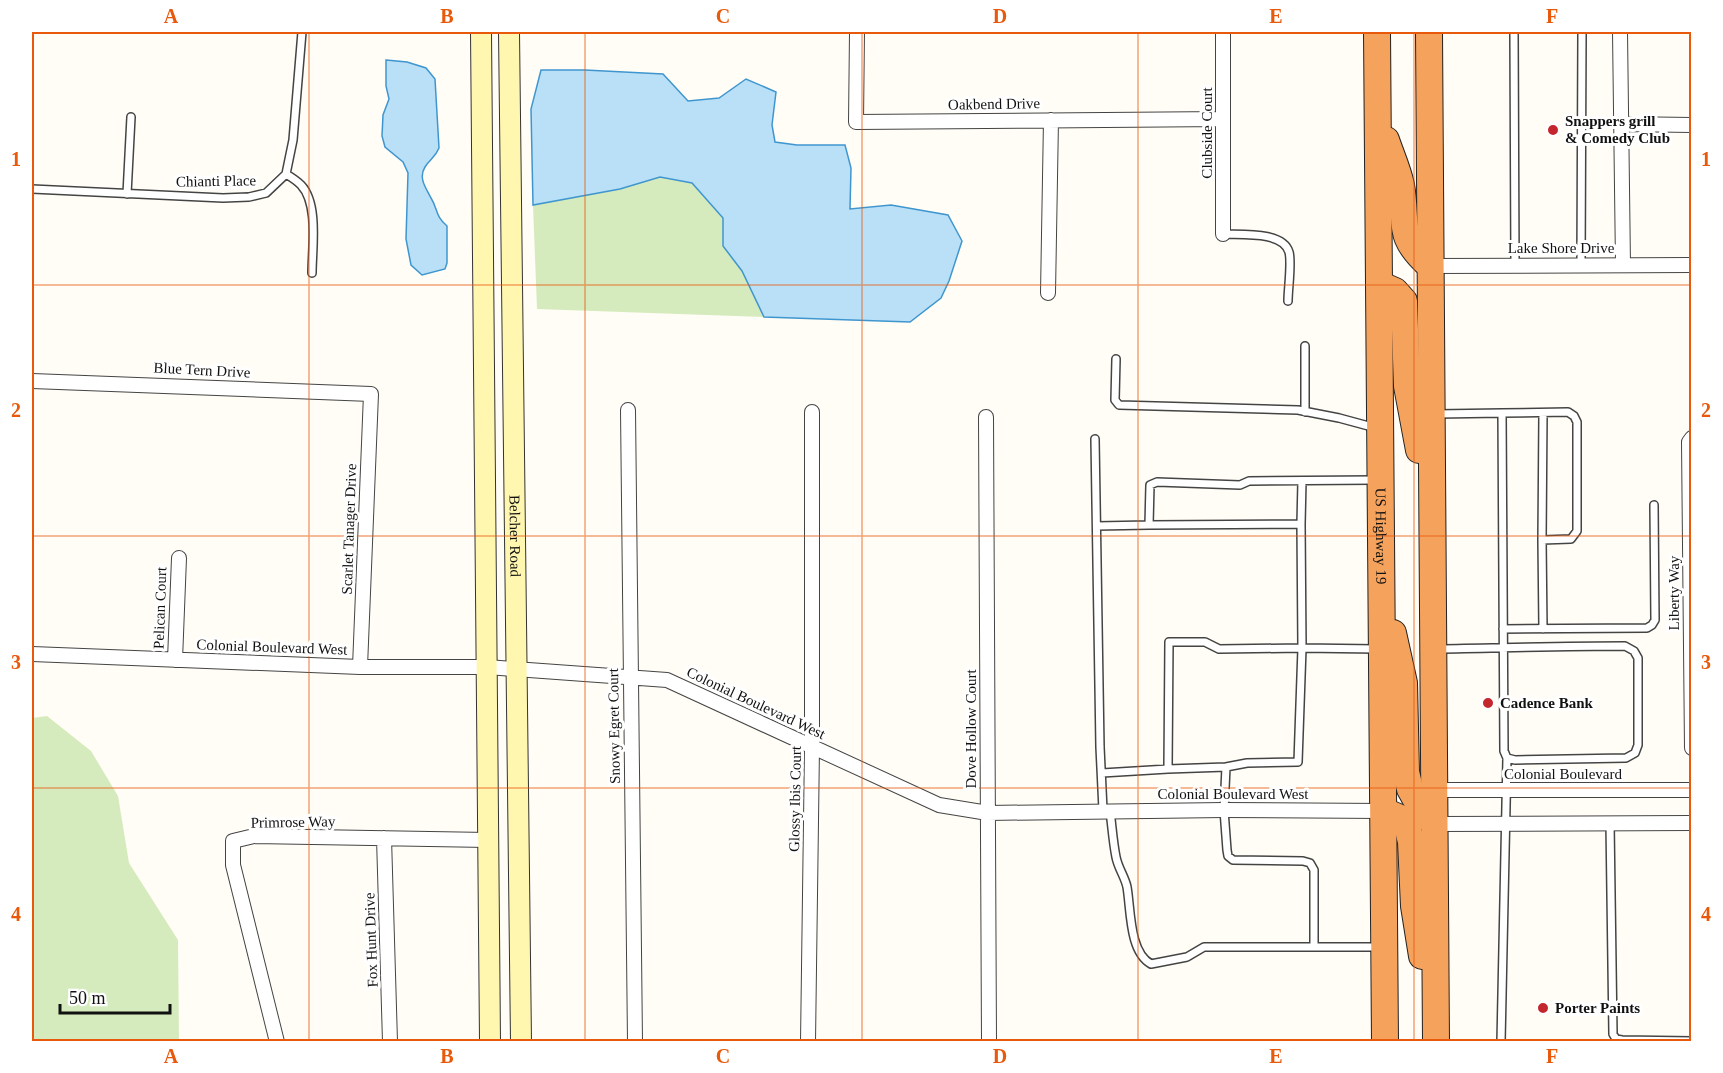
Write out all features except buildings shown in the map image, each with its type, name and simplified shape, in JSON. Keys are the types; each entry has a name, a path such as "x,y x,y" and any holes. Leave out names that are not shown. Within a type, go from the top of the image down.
{"highway":[{"name":"US Highway 19","path":"1377,32 1385,1041"},
{"path":"1429,32 1436,1039"},
{"path":"1378,117 1401,185 1403,224 1408,241 1414,252 1430,266"},
{"path":"1379,284 1395,291 1404,301 1407,386 1432,515"},
{"path":"1382,583 1404,683 1408,781 1420,807 1434,824"},
{"path":"1384,811 1398,817 1408,829 1411,842 1414,906 1436,1039"}],"main road":[{"name":"Belcher Road","path":"481,32 490,1041"},
{"name":"Belcher Road","path":"509,32 521,1041"}],"street":[{"name":"Oakbend Drive","path":"857,32 856,122 1223,119"},
{"name":"Clubside Court","path":"1223,32 1223,234"},
{"path":"1620,32 1623,265"},
{"path":"1048,293 1051,120"},
{"path":"1620,124 1692,125"},
{"name":"Lake Shore Drive","path":"1430,266 1692,265"},
{"name":"Blue Tern Drive","path":"32,381 371,394"},
{"name":"Scarlet Tanager Drive","path":"360,666 371,394"},
{"name":"Snowy Egret Court","path":"627,410 635,1041"},
{"name":"Glossy Ibis Court","path":"808,1041 813,747 812,412"},
{"name":"Dove Hollow Court","path":"986,417 988,1041"},
{"name":"Liberty Way","path":"1692,438 1689,442 1692,748"},
{"name":"Pelican Court","path":"175,660 179,558"},
{"name":"Colonial Boulevard West","path":"32,654 360,666 487,667 667,680 939,805 988,813 1106,810 1384,811"},
{"name":"Colonial Boulevard","path":"1434,790 1692,790"},
{"path":"1434,824 1692,823"},
{"name":"Primrose Way","path":"277,1041 233,865 232,841 254,836 488,840"},
{"name":"Fox Hunt Drive","path":"384,838 390,1041"}],"lane":[{"path":"302,32 293,140 286,174 303,187 310,202 313,219 312,273"},
{"path":"1514,32 1515,265"},
{"path":"1581,265 1582,32"},
{"path":"127,194 131,117"},
{"name":"Chianti Place","path":"32,189 249,197 266,193 286,174"},
{"path":"1223,234 1267,236 1282,241 1289,252 1288,301"},
{"path":"1305,346 1305,411"},
{"path":"1116,359 1115,400 1119,405 1305,411 1381,429"},
{"path":"1431,414 1568,412 1574,416 1577,422 1577,531 1571,539 1542,540"},
{"path":"1501,1041 1508,758 1504,751 1502,413"},
{"path":"1543,413 1543,629"},
{"path":"1095,440 1102,773 1106,810 1116,858 1127,886 1131,921 1143,960 1151,964 1172,961 1187,957 1204,946 1384,946"},
{"path":"1149,525 1150,485 1157,482 1240,485 1250,482 1381,480"},
{"path":"1102,773 1226,767 1247,763 1298,762 1302,648 1300,524 1302,481"},
{"path":"1503,629 1647,628 1652,625 1654,620 1654,505"},
{"path":"1096,526 1300,524"},
{"path":"1168,770 1169,642 1205,642 1219,649 1382,649"},
{"path":"1433,649 1626,646 1634,651 1638,658 1638,746 1635,753 1626,758 1515,760 1508,758"},
{"path":"1226,767 1224,810 1228,856 1233,860 1303,861 1310,864 1314,870 1314,946"},
{"path":"1610,823 1612,1034 1616,1039 1622,1040 1692,1041"}],"green space":[{"path":"660,177 692,183 723,218 723,246 742,271 764,317 537,309 533,205 620,189"},
{"path":"47,716 91,751 118,796 129,863 178,940 179,1041 32,1041 32,718"}],"water":[{"path":"386,60 407,62 426,68 435,79 439,148 422,175 425,187 439,216 447,226 447,263 445,269 422,275 411,265 406,239 408,173 403,162 385,147 382,136 383,115 389,99 386,86"},
{"path":"541,70 663,74 688,101 719,98 746,79 776,92 772,125 775,142 797,145 845,145 851,168 850,209 891,205 948,215 962,241 941,298 910,322 764,317 742,271 723,246 723,218 692,183 660,177 620,189 533,205 531,109"}],"place":[{"name":"Snappers grill & Comedy Club","path":"1553,130"},
{"name":"Cadence Bank","path":"1488,703"},
{"name":"Porter Paints","path":"1543,1008"}]}
